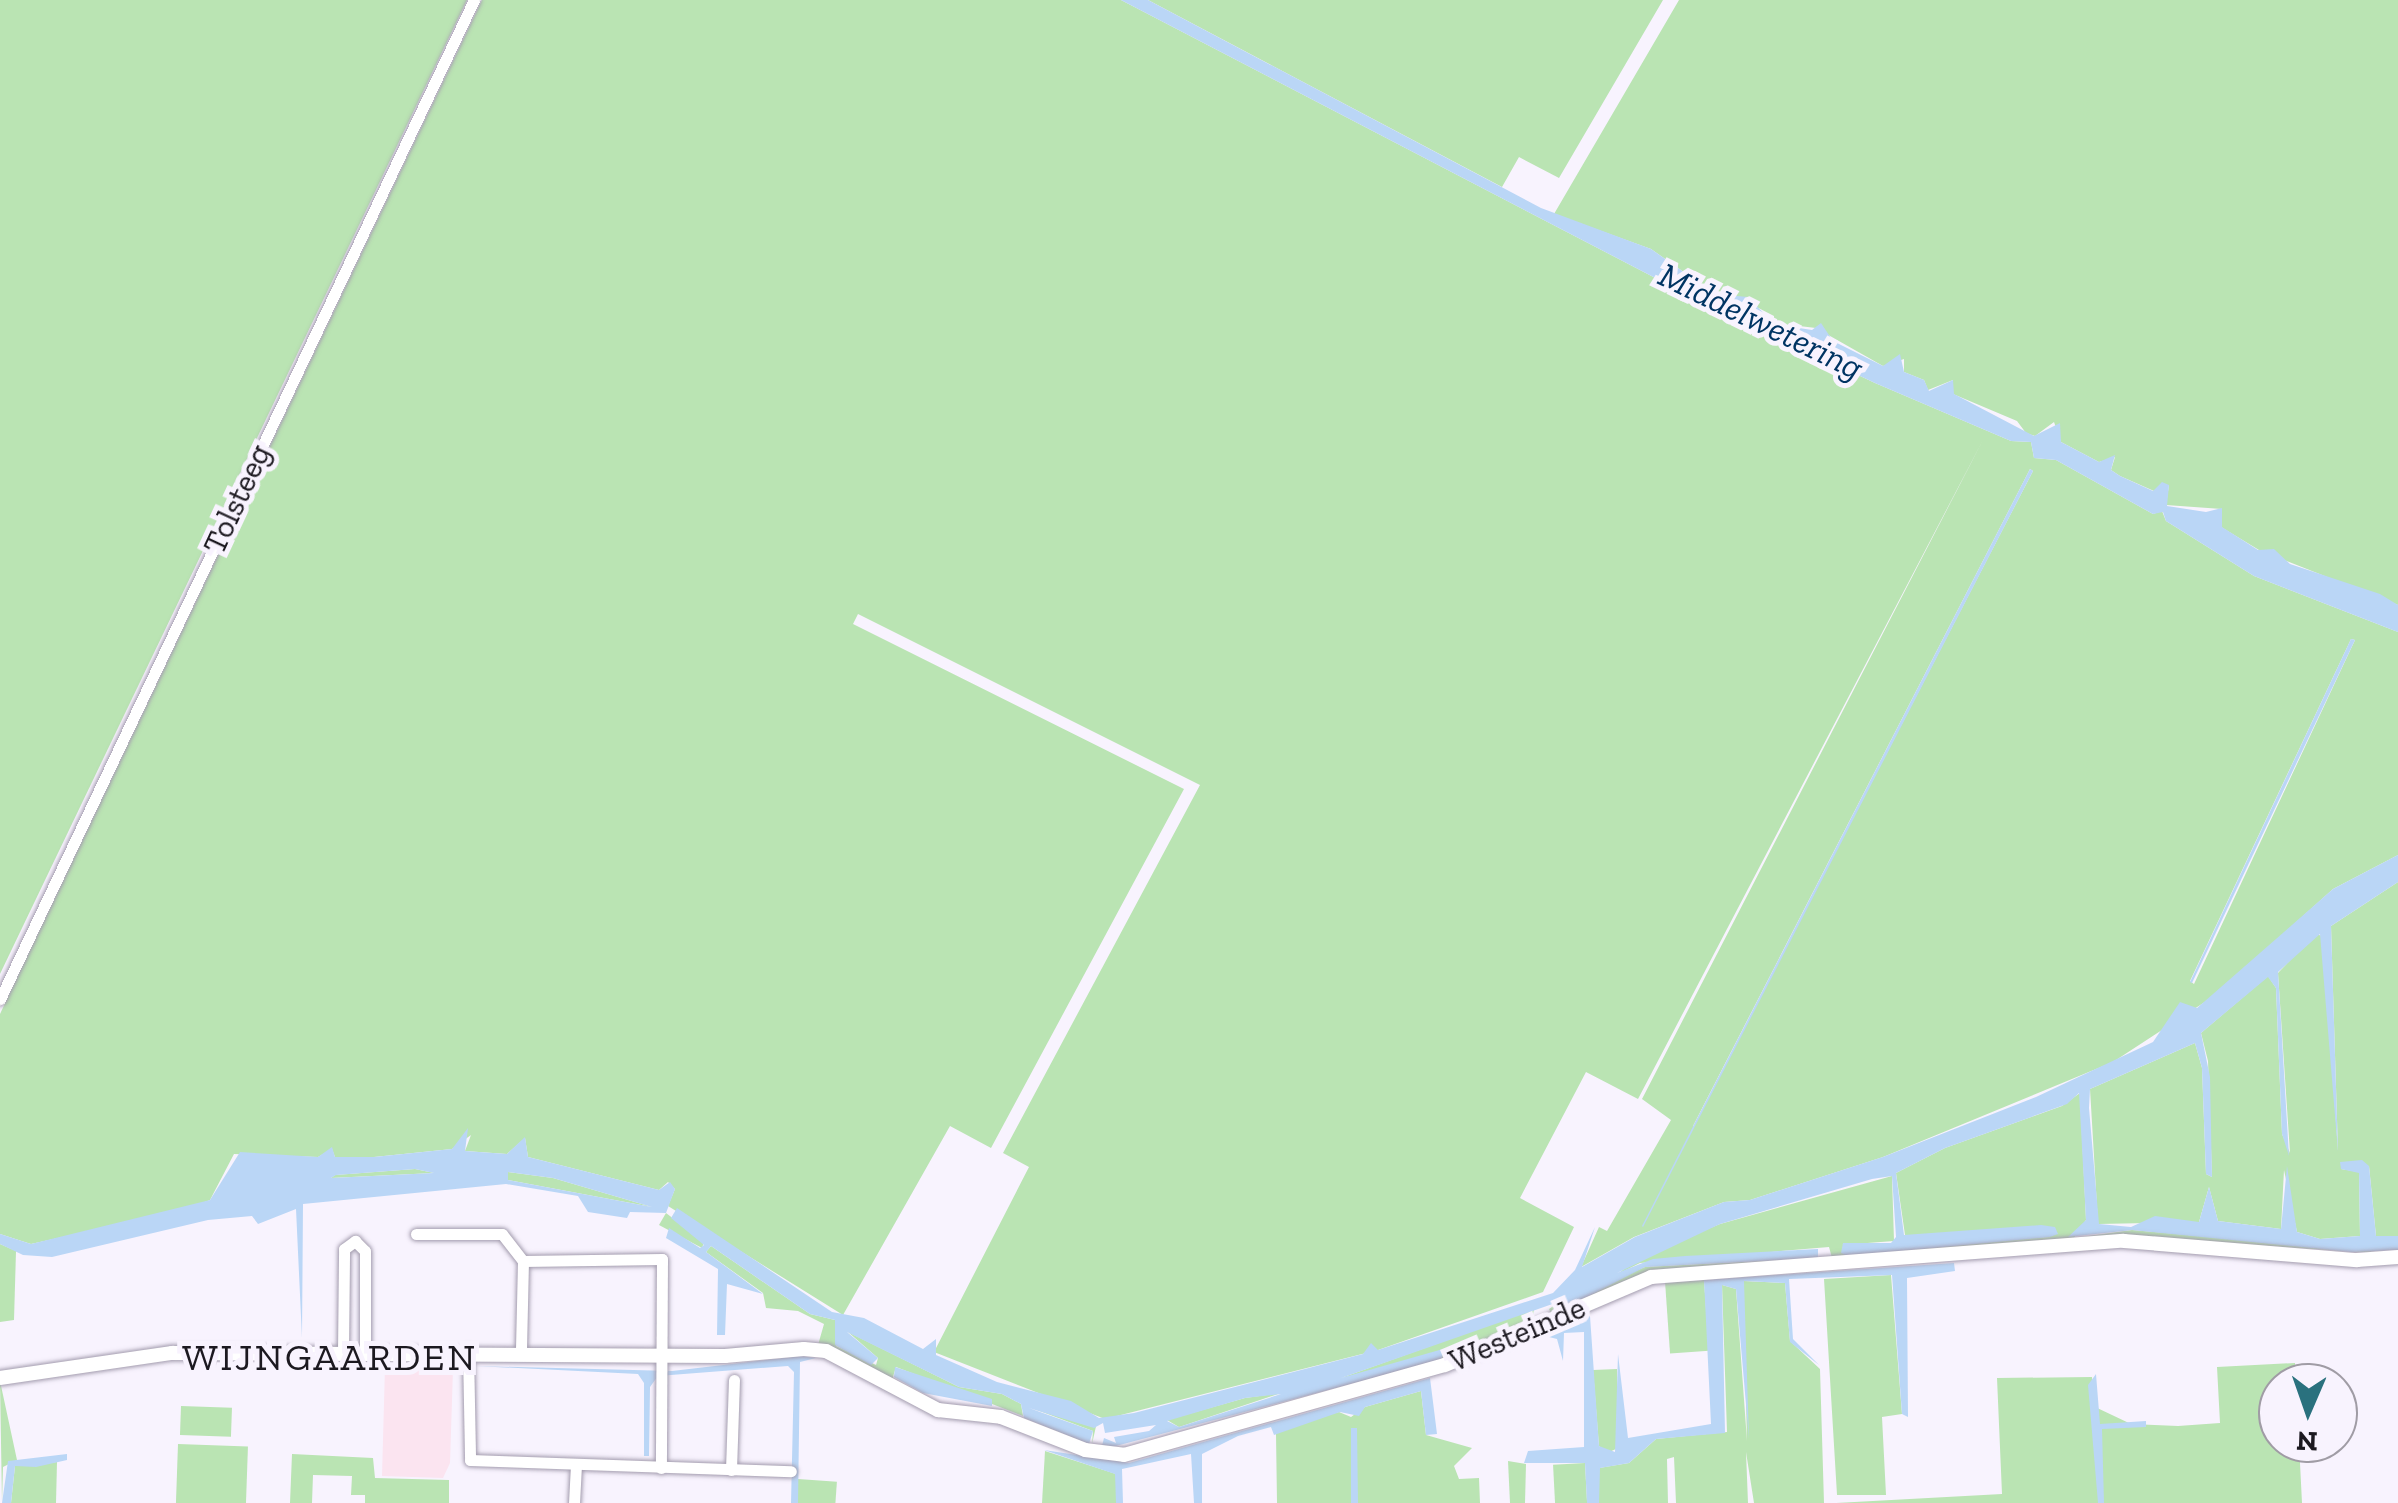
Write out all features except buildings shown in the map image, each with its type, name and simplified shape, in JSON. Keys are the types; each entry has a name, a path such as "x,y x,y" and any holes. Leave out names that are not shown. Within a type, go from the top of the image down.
{"street":[{"name":"Tolsteeg","path":"0,999 474,0"},
{"path":"416,1234 502,1234 523,1261 521,1352"},
{"path":"343,1352 344,1249 355,1241 365,1250 364,1352"},
{"name":"Westeinde","path":"0,1378 172,1354 521,1352 663,1367 826,1351 928,1406 1001,1417 1084,1450 1124,1455 1444,1365 1651,1277 2124,1241 2357,1260 2398,1256"},
{"path":"523,1261 662,1259 661,1468"},
{"path":"468,1351 470,1460 791,1471"},
{"path":"731,1470 734,1380"},
{"path":"574,1503 576,1466"}],"shaded area":[{"path":"385,1367 453,1369 450,1463 443,1478 382,1476"}],"green space":[{"path":"0,0 467,0 0,974"},
{"path":"482,0 1121,0 1688,295 1875,383 2011,441 2031,442 2034,458 2056,460 2153,514 2162,511 2166,521 2254,576 2398,632 2398,855 2333,889 2214,996 2113,1062 1883,1157 1750,1200 1724,1202 1634,1237 1581,1267 1599,1227 1607,1231 1671,1120 1642,1099 1984,438 1638,1099 1586,1072 1520,1198 1574,1227 1543,1292 1378,1350 1105,1419 934,1352 1029,1167 1003,1153 1200,785 858,614 853,624 1184,789 991,1148 950,1126 843,1315 668,1206 675,1189 668,1182 659,1190 528,1157 525,1138 507,1154 465,1151 471,1135 452,1149 374,1157 335,1157 332,1149 318,1157 234,1154 210,1200 184,1210 31,1244 0,1234 0,1014","holes":["2030,469 2033,471 1693,1127 1693,1126","2351,639 2355,640 2194,984 2190,981"]},
{"path":"1148,0 1663,0 1559,178 1519,157 1502,187"},
{"path":"1679,0 2398,0 2398,605 2259,550 2221,527 2222,509 2166,505 2169,485 2154,491 2120,476 2111,470 2115,457 2099,462 2061,442 2054,422 2035,436 2026,433 2017,421 1953,394 1953,380 1928,390 1924,380 1904,372 1904,359 1883,366 1816,328 1774,323 1774,316 1737,297 1715,294 1651,249 1554,214"},
{"path":"2398,882 2398,1236 2376,1236 2369,1166 2341,1169 2359,1172 2360,1236 2320,1239 2297,1232 2284,1170 2281,1229 2218,1221 2209,1187 2199,1222 2098,1224 2090,1089 2195,1043 2202,1068 2206,1174 2212,1177 2208,1061 2201,1033 2268,976 2276,988 2282,1134 2290,1153 2278,973 2315,934 2323,936 2338,1151 2331,926"},
{"path":"2080,1093 2086,1220 2074,1238 2132,1230 2398,1254 2218,1243 1832,1258 1829,1247 1640,1263 1618,1274 1637,1258 1720,1224 1892,1176 1894,1241 1841,1245 2051,1237 1905,1235 1896,1173 1945,1148 2062,1106"},
{"path":"415,1169 434,1173 331,1178 335,1175"},
{"path":"508,1172 553,1178 652,1207 508,1180"},
{"path":"666,1213 704,1242 702,1248 659,1225"},
{"path":"0,1244 16,1251 14,1320 0,1322"},
{"path":"711,1246 810,1314 835,1320 836,1346 876,1365 878,1358 848,1332 959,1387 1002,1394 1021,1404 1023,1416 896,1367 892,1380 818,1345 824,1324 798,1311 766,1308 763,1293 706,1252"},
{"path":"1818,1258 1660,1271 1552,1315 1549,1309 1592,1281 1560,1303 1645,1267"},
{"path":"1891,1275 1902,1414 1882,1417 1886,1495 1837,1495 1824,1279"},
{"path":"1704,1280 1709,1351 1670,1354 1665,1283"},
{"path":"1743,1281 1785,1283 1790,1341 1820,1369 1824,1503 1754,1503 1746,1452 1748,1503 1676,1503 1674,1457 1667,1459 1668,1503 1599,1503 1599,1468 1629,1463 1656,1439 1727,1432 1722,1285 1736,1289 1747,1441"},
{"path":"1534,1309 1532,1322 1445,1358 1341,1378"},
{"path":"2258,1365 2258,1463 2300,1463 2302,1503 1836,1503 2002,1494 1997,1378 2092,1377 2093,1406 2131,1424 2178,1426 2220,1423 2217,1367"},
{"path":"1617,1369 1618,1448 1607,1453 1599,1446 1593,1370"},
{"path":"0,1381 17,1460 3,1467 2,1503"},
{"path":"1421,1391 1426,1435 1472,1448 1454,1466 1459,1479 1479,1478 1480,1503 1277,1503 1276,1434 1281,1428 1339,1412 1351,1417 1365,1407"},
{"path":"1281,1393 1179,1427 1167,1420 1245,1398"},
{"path":"181,1406 232,1408 231,1437 180,1435"},
{"path":"1029,1407 1093,1427 1097,1422 1092,1444 1093,1431"},
{"path":"178,1444 248,1446 246,1503 176,1503"},
{"path":"1045,1451 1116,1474 1116,1503 1042,1503"},
{"path":"292,1454 373,1458 375,1478 449,1480 449,1503 365,1503 365,1495 351,1495 352,1476 313,1475 312,1503 290,1503"},
{"path":"1508,1461 1526,1464 1525,1503 1510,1503"},
{"path":"57,1462 56,1503 11,1503 15,1466"},
{"path":"1585,1463 1587,1503 1555,1503 1553,1465"},
{"path":"798,1479 837,1482 835,1503 796,1503"}],"water":[{"name":"Middelwetering","path":"1121,0 1148,0 1541,208 1651,249 1715,294 1748,297 1774,324 1812,330 1821,323 1833,341 1883,366 1900,354 1904,372 1924,380 1929,391 1953,380 1954,394 2034,436 2060,423 2061,442 2099,462 2115,455 2111,470 2120,476 2153,491 2162,482 2169,485 2167,506 2206,512 2222,508 2222,527 2258,550 2274,549 2290,564 2380,594 2398,605 2398,632 2254,576 2166,521 2163,512 2153,514 2056,460 2034,458 2031,442 2011,441 1875,383 1688,295"},
{"path":"2030,469 2033,471 1643,1227 1642,1226"},
{"path":"2351,639 2355,640 2192,983 2190,982"},
{"path":"2398,855 2398,882 2331,926 2338,1152 2320,934 2278,972 2289,1156 2282,1134 2276,988 2268,977 2201,1033 2210,1077 2212,1177 2206,1174 2202,1068 2195,1043 2090,1089 2099,1224 2131,1227 2155,1216 2199,1222 2209,1187 2218,1221 2281,1229 2287,1166 2297,1232 2320,1239 2360,1236 2359,1173 2341,1169 2340,1162 2362,1160 2369,1166 2376,1236 2398,1236 2398,1250 2351,1252 2132,1230 2068,1237 2086,1220 2079,1093 2067,1104 1945,1148 1896,1173 1904,1235 2041,1225 2055,1227 2058,1234 2050,1237 1848,1256 1841,1253 1843,1243 1891,1243 1896,1237 1892,1176 1872,1179 1720,1224 1617,1273 1653,1259 1685,1256 1818,1249 1818,1258 1645,1267 1558,1312 1561,1301 1341,1378 1443,1349 1442,1360 1112,1447 1102,1446 1104,1438 1116,1443 1114,1437 1149,1431 1156,1425 1105,1433 1103,1423 1094,1428 1029,1408 1093,1431 1089,1444 1024,1418 1021,1404 1002,1394 959,1387 847,1332 878,1358 871,1365 835,1345 835,1320 810,1314 711,1246 706,1252 763,1294 727,1284 725,1335 717,1335 718,1269 666,1238 669,1228 700,1248 704,1245 671,1218 677,1208 832,1312 864,1318 923,1349 936,1339 936,1355 997,1382 1071,1401 1099,1418 1134,1413 1363,1354 1371,1343 1378,1350 1553,1293 1575,1270 1595,1227 1582,1267 1635,1237 1724,1202 1750,1200 1883,1157 2036,1097 2153,1042 2180,1002 2197,1008 2333,889","holes":["1281,1394 1179,1427 1167,1421 1245,1398"]},
{"path":"468,1128 465,1151 507,1154 525,1137 528,1157 659,1190 670,1182 675,1189 666,1213 630,1212 627,1218 588,1212 578,1196 506,1184 303,1204 302,1338 296,1209 258,1224 252,1216 208,1220 52,1257 23,1255 0,1244 0,1234 31,1244 210,1200 240,1152 318,1157 332,1147 335,1157 374,1157 452,1149","holes":["415,1169 434,1173 331,1178 336,1175","508,1172 553,1178 652,1207 508,1180"]},
{"path":"1954,1263 1955,1271 1907,1278 1908,1417 1902,1414 1892,1275 1789,1279 1793,1339 1819,1365 1790,1342 1785,1283 1744,1281 1749,1439 1736,1289 1722,1285 1725,1433 1656,1439 1629,1463 1600,1468 1599,1503 1587,1503 1585,1463 1524,1463 1528,1451 1584,1447 1584,1332 1564,1333 1563,1361 1557,1339 1541,1335 1590,1316 1599,1446 1615,1452 1618,1354 1628,1438 1711,1424 1704,1280"},
{"path":"800,1356 816,1358 800,1362 798,1503 791,1503 794,1372 788,1366 658,1376 650,1387 649,1456 644,1456 644,1383 638,1374 475,1366 672,1371"},
{"path":"895,1367 992,1399 992,1406 923,1393 894,1377"},
{"path":"2096,1374 2100,1424 2146,1421 2146,1427 2102,1429 2104,1503 2098,1503 2088,1385"},
{"path":"1430,1378 1437,1434 1426,1435 1421,1391 1365,1407 1359,1416 1340,1412 1274,1435 1271,1427 1238,1436 1202,1454 1202,1503 1194,1503 1191,1454 1122,1469 1123,1503 1116,1503 1115,1474 1044,1450 1129,1463"},
{"path":"1351,1428 1357,1428 1358,1503 1351,1503"},
{"path":"67,1454 67,1460 36,1467 15,1466 11,1503 2,1503 8,1461"}],"district":[{"name":"WIJNGAARDEN","path":"330,1358"}]}
